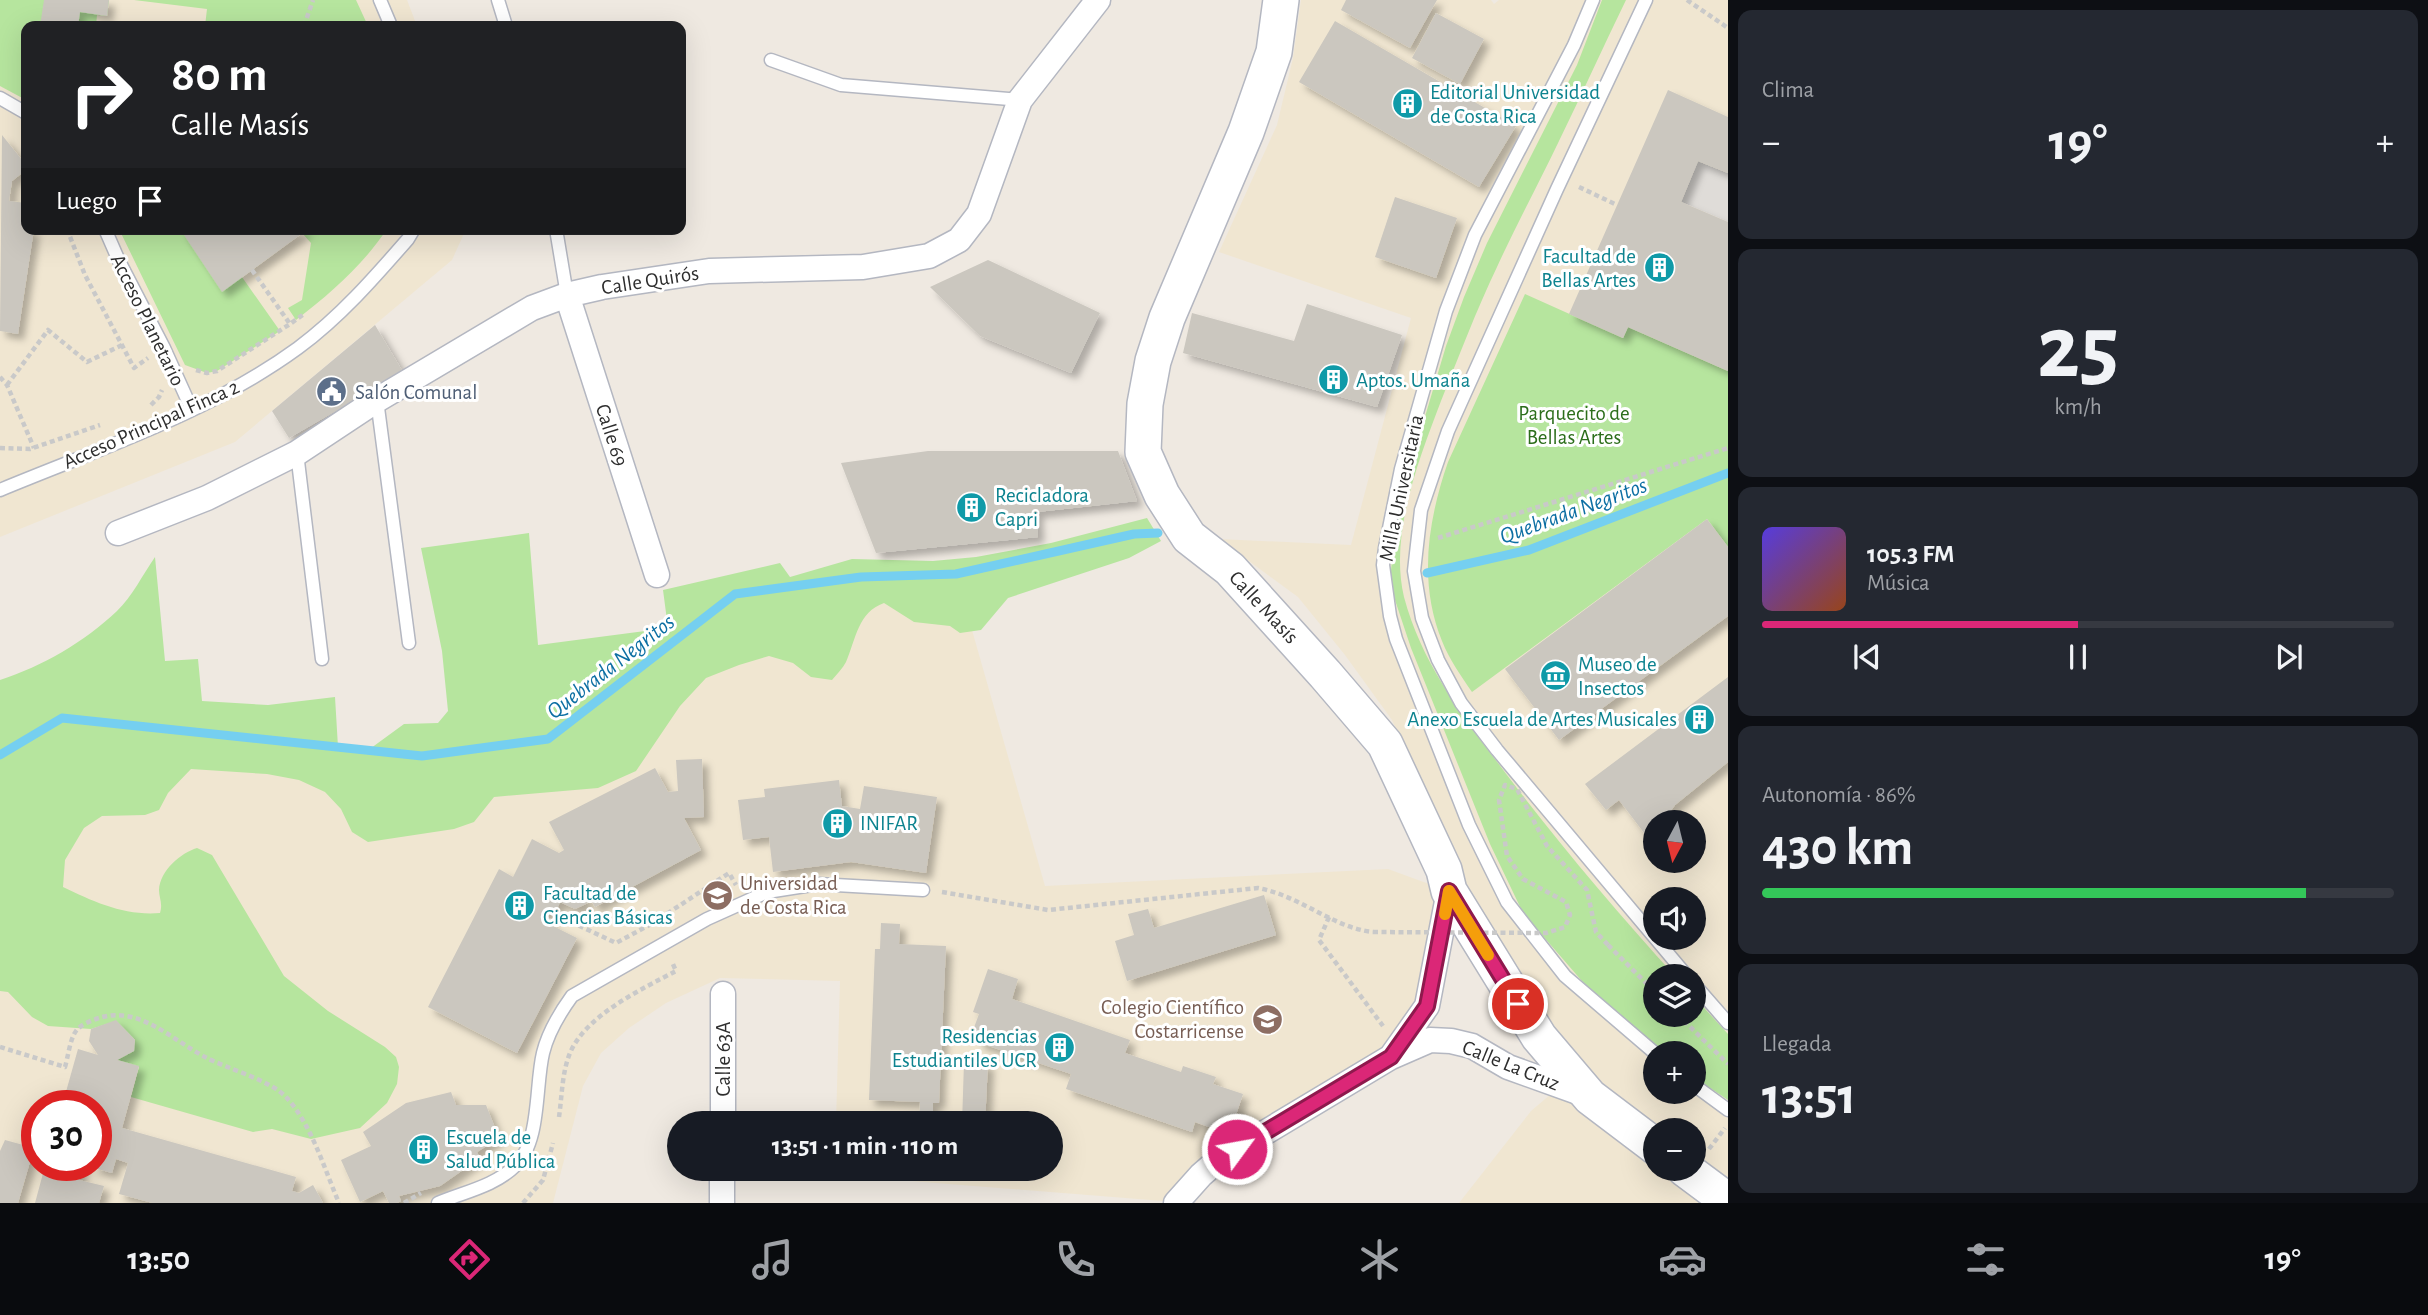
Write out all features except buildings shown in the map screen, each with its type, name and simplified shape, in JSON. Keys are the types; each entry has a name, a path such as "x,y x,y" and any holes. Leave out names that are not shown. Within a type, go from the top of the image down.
{"street":[{"name":"Calle Quirós","path":"118,533 207,498 297,453 377,400 532,308 567,295 709,271 863,267 929,256 959,240 979,214 1020,100 1098,0"},
{"name":"Calle Masís","path":"1281,0 1274,52 1246,132 1160,340 1144,404 1143,452 1162,495 1189,537 1230,569 1385,744 1444,870 1449,891 1539,1037 1590,1097 1643,1137"},
{"name":"Calle 69","path":"567,295 657,575"},
{"name":"Calle La Cruz","path":"1395,1052 1427,1006 1449,891"},
{"name":"Calle 63A","path":"723,994 723,1111"},
{"name":"Calle La Cruz","path":"1176,1203 1216,1162 1395,1052 1430,1041 1451,1041 1472,1046 1508,1067 1590,1097"},
{"path":"722,1181 722,1203"},
{"path":"1701,1181 1728,1201"}],"lane":[{"path":"380,0 389,21"},
{"path":"498,0 504,21"},
{"name":"Milla Universitaria","path":"1593,0 1574,46 1475,235 1446,311 1401,469 1383,565 1396,639 1469,825 1507,902 1565,976 1643,1043"},
{"name":"Milla Universitaria","path":"1646,0 1448,431 1421,510 1414,571 1422,618 1438,660 1461,703 1497,750 1677,964"},
{"path":"771,60 841,85 1020,100"},
{"path":"0,98 21,110"},
{"name":"Acceso Planetario","path":"108,235 192,410"},
{"name":"Acceso Principal Finca 2","path":"0,490 228,393 299,347 339,314 410,235"},
{"path":"557,235 567,295"},
{"path":"377,400 409,643"},
{"path":"297,453 322,659"},
{"path":"438,1203 488,1184 515,1167 527,1152 543,1053 558,1016 572,996 717,913 767,892 818,884 923,890"},
{"path":"1706,998 1728,1023"},
{"path":"1706,1094 1728,1110"}],"path":[{"path":"305,21 313,0"},
{"path":"1687,0 1728,27"},
{"path":"1575,185 1617,205"},
{"path":"69,235 85,275 134,369 152,355 162,384 159,397 140,410"},
{"path":"252,270 290,324"},
{"path":"162,384 192,368 207,373 217,371 311,308"},
{"path":"8,385 48,330 87,362 121,345"},
{"path":"0,377 8,385 34,448"},
{"path":"0,448 34,448 105,423"},
{"path":"1430,541 1728,448"},
{"path":"923,890 966,894 1048,910 1258,888 1278,892 1355,930 1546,933 1565,927 1570,915 1566,902 1523,879 1507,856 1499,800 1505,785 1517,789 1547,846 1587,890 1596,932 1643,980"},
{"path":"548,911 617,943 730,873 736,885 747,882"},
{"path":"1329,916 1319,940 1395,1052"},
{"path":"556,1129 571,1051 584,1033 614,1004 676,971 653,923"},
{"path":"0,1047 65,1067 75,1031 91,1020 113,1013 133,1016 205,1057 285,1095 302,1118 339,1203"},
{"path":"1690,1027 1728,1064"},
{"path":"523,1203 543,1180 554,1140"}],"shaded area":[{"path":"0,0 407,0 415,21 21,21 21,235 463,235 452,260 235,442 0,537"},
{"path":"1301,0 1491,0 1494,4 1499,0 1728,0 1728,1180 1706,1164 1706,1118 1645,1118 1601,1085 1550,1025 1464,884 1459,866 1392,720 1345,655 1298,597 1219,539 1351,545 1411,318 1219,252 1277,125 1293,58"},
{"path":"1698,161 1728,173 1728,222 1681,202"},
{"name":"Universidad de Costa Rica","path":"956,574 1045,886 1388,869 1429,884 1436,903 1416,1001 1386,1047 1185,1178 1163,1201 911,1181 1063,1181 1063,1111 836,1111 840,981 720,978 666,1003 629,1028 601,1053 583,1086 553,1203 0,1203 0,755 62,718 422,756 735,594"},
{"path":"1551,1094 1574,1101 1581,1110 1643,1157 1643,1181 1675,1181 1704,1203 1459,1203 1531,1111"}],"green space":[{"path":"0,0 109,0 107,16 97,15 96,21 21,21 21,97 0,86"},
{"path":"134,0 356,0 366,21 206,21 207,9"},
{"path":"1602,0 1626,0 1489,284 1441,401 1409,497 1400,548 1400,573 1412,622 1446,690 1507,775 1643,940 1643,950 1652,950 1664,964 1643,964 1643,1027 1706,1027 1706,1010 1728,1034 1728,1100 1706,1085 1706,1041 1648,1041 1595,996 1523,913 1490,844 1411,648 1390,578 1399,504 1446,346 1487,243 1577,65"},
{"path":"122,235 188,235 242,277 280,331 217,371 207,373 185,365"},
{"path":"304,235 383,235 346,278 296,320 288,308 302,300 311,243"},
{"name":"Parquecito de Bellas Artes","path":"1525,294 1623,338 1628,327 1728,371 1728,547 1707,519 1472,692 1448,654 1435,619 1430,596 1428,551 1435,506 1448,462"},
{"path":"1147,518 1161,541 1129,558 1008,598 981,630 960,633 950,626 914,622 884,603 875,607 863,620 846,662 832,680 811,677 793,663 769,656 706,678 680,706 636,771 598,788 494,797 474,822 454,829 368,842 352,832 341,809 325,792 299,780 267,774 191,769 168,793 159,810 145,815 102,816 84,828 65,860 63,887 98,903 122,910 160,913 160,883 172,863 197,848 212,855 284,976 328,1011 385,1047 396,1057 399,1067 397,1084 387,1103 360,1128 311,1139 272,1129 253,1132 131,1097 139,1067 117,1060 133,1051 135,1040 116,1021 91,1029 48,1026 32,1017 8,992 0,991 0,680 32,668 91,633 128,599 155,557 165,661 198,659 202,701 268,705 335,697 338,747 367,751 404,724 438,723 448,711 442,651 421,548 529,533 538,645 668,628 663,590 780,563 790,577 852,559 933,561 976,557 1051,543"}],"waterway":[{"name":"Quebrada Negritos","path":"1427,573 1529,550 1728,473"},
{"name":"Quebrada Negritos","path":"0,755 62,718 422,756 548,739 735,594 861,577 956,574 1134,534 1158,533"}],"slow traffic":[{"path":"1445,914 1449,891 1488,955"}],"place":[{"name":"Editorial Universidad de Costa Rica","path":"1407,104"},
{"name":"Facultad de Bellas Artes","path":"1659,268"},
{"name":"Aptos. Umaña","path":"1333,380"},
{"name":"Salón Comunal","path":"332,392"},
{"name":"Recicladora Capri","path":"972,507"},
{"name":"Museo de Insectos","path":"1555,676"},
{"name":"Anexo Escuela de Artes Musicales","path":"1700,719"},
{"name":"INIFAR","path":"837,823"},
{"name":"Universidad de Costa Rica","path":"717,895"},
{"name":"Facultad de Ciencias Básicas","path":"520,905"},
{"name":"Colegio Científico Costarricense","path":"1267,1019"},
{"name":"Residencias Estudiantiles UCR","path":"1060,1048"},
{"name":"Escuela de Salud Pública","path":"423,1149"}],"route":[{"path":"1237,1149 1391,1057 1427,1006 1449,891 1518,1004"}]}
